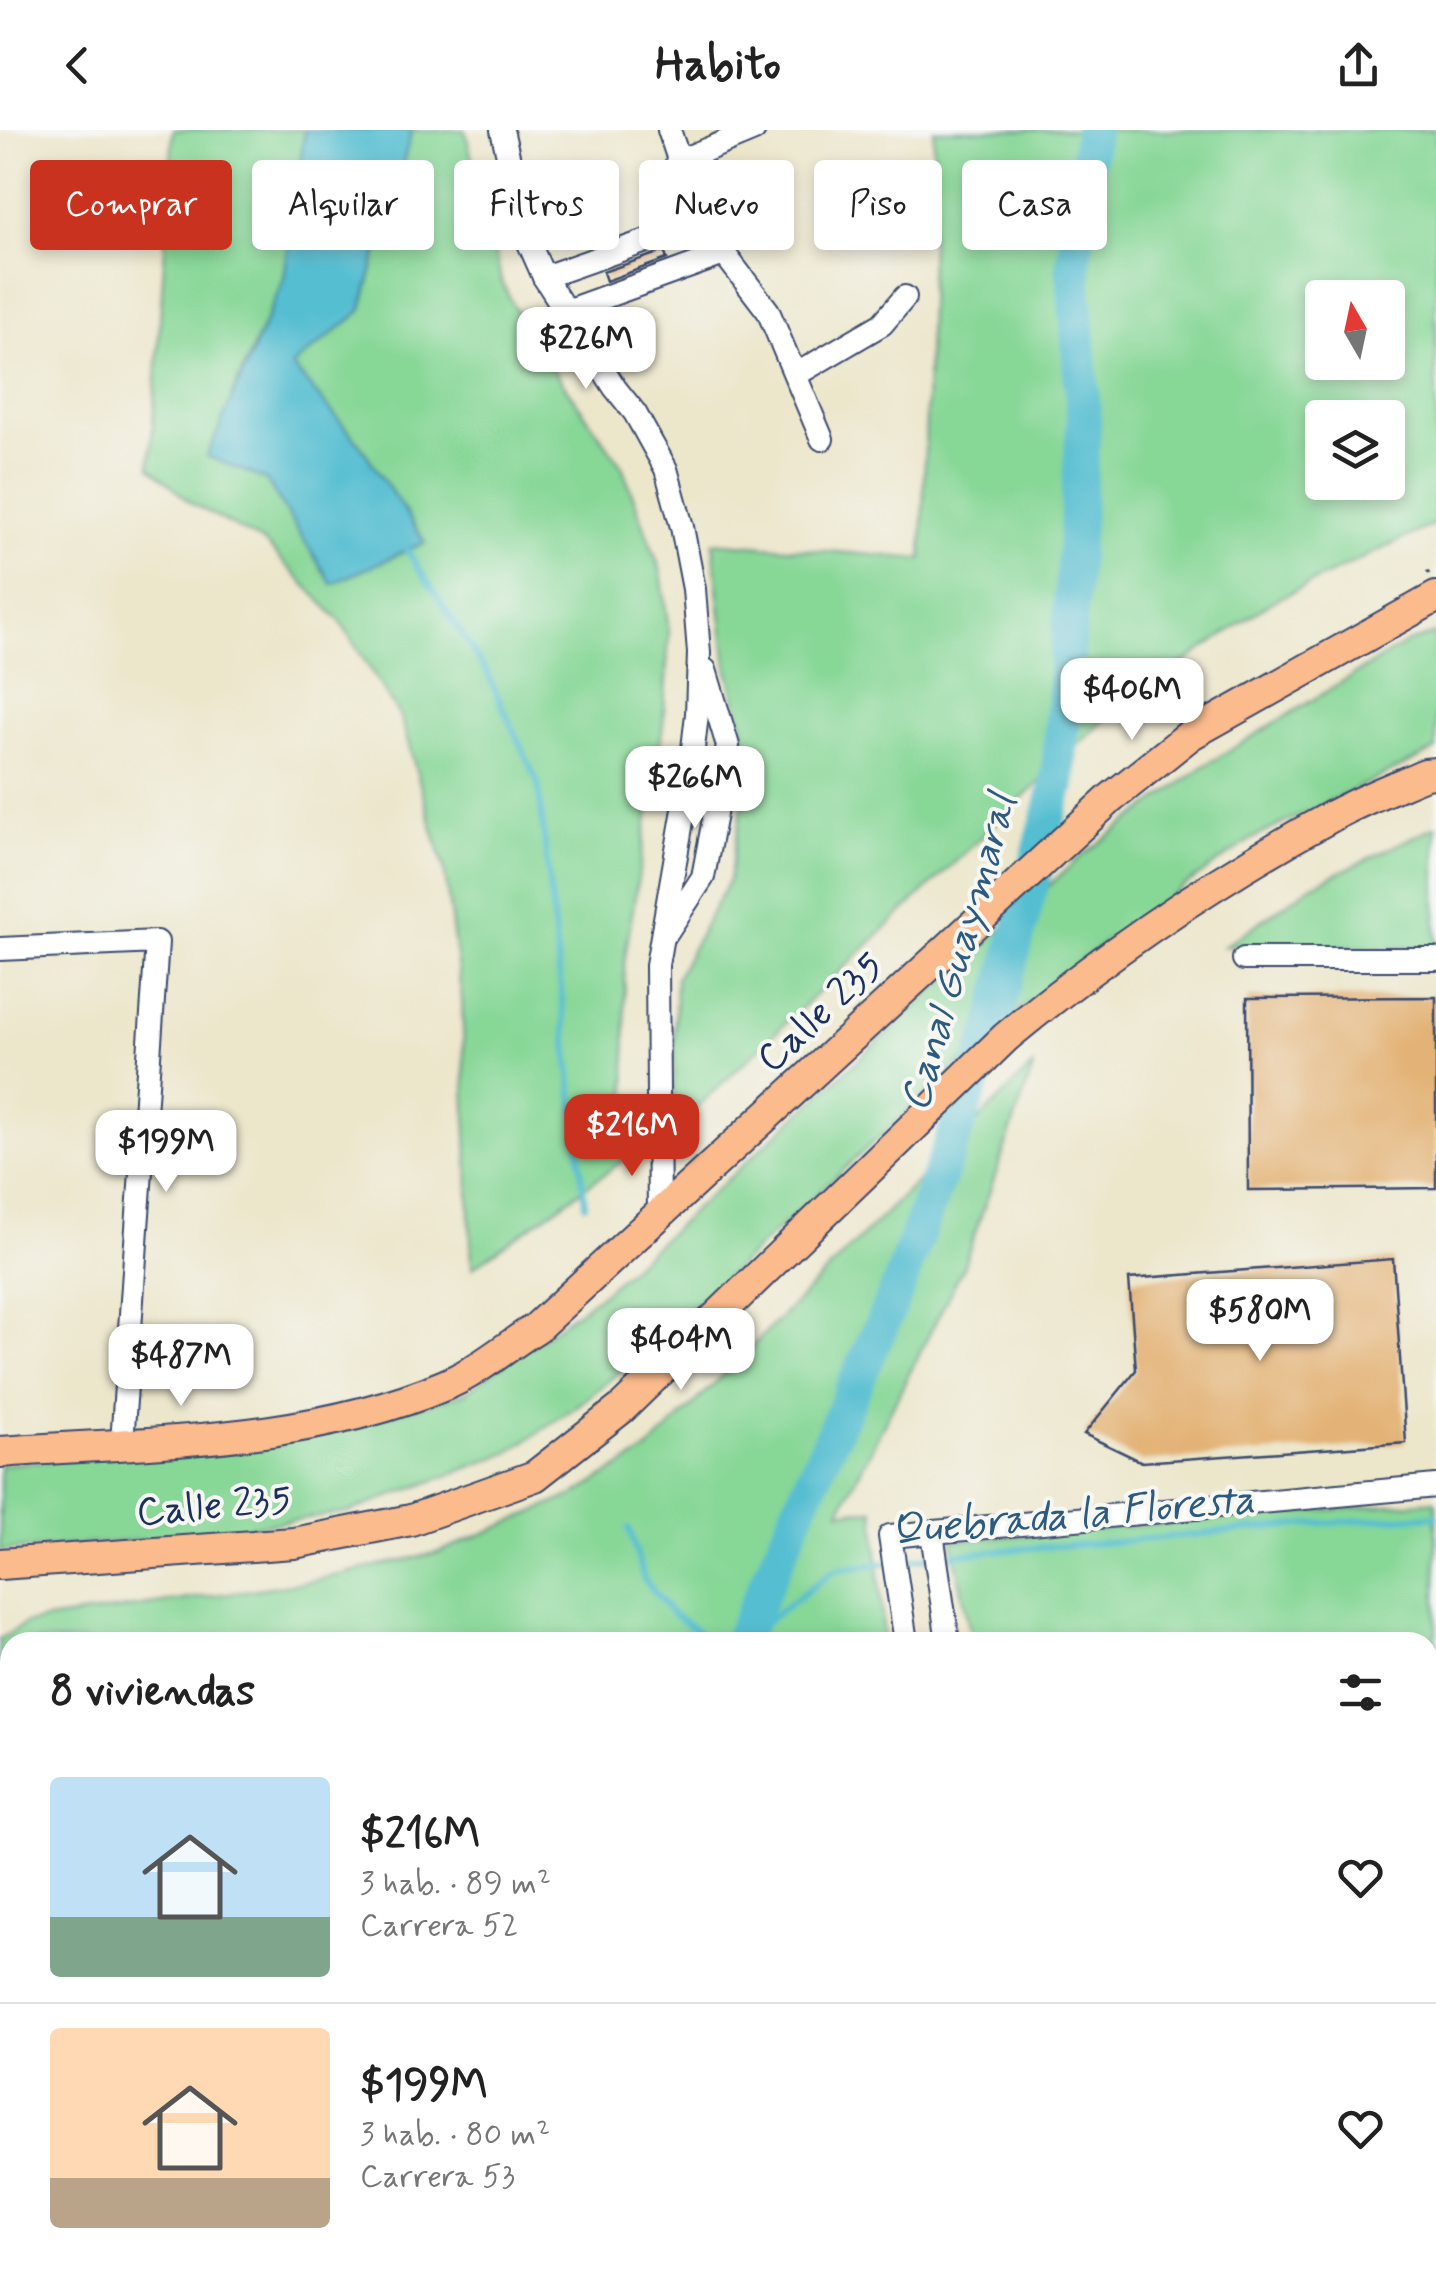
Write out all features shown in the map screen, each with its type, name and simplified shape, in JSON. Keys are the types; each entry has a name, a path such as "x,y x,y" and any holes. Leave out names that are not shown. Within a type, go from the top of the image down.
{"main road":[{"name":"Calle 235","path":"0,1452 285,1430 368,1412 448,1384 536,1328 1111,798 1190,735 1436,597"},
{"path":"1386,624 1436,610"},
{"name":"Calle 235","path":"0,1564 294,1543 410,1520 534,1476 622,1408 1006,1037 1112,954 1337,813 1432,773"}],"street":[{"path":"502,130 528,241 544,277 615,388 636,413 666,469 694,589 699,653 690,774 657,965 658,1217"},
{"path":"669,130 676,160"},
{"path":"682,160 754,130"},
{"path":"544,277 639,244"},
{"path":"721,250 768,311 822,439"},
{"path":"566,310 724,254"},
{"path":"797,374 882,324 904,297"},
{"path":"661,940 703,876 728,746 699,653"},
{"path":"673,872 681,860 692,857 700,863 703,876"},
{"path":"0,949 157,942 122,1443"},
{"path":"1244,959 1436,959"},
{"path":"658,1140 673,1170 702,1178"},
{"path":"904,1632 890,1536 1436,1486"},
{"path":"932,1533 947,1632"}],"green space":[{"path":"173,130 305,130 301,160 252,160 252,250 288,250 284,279 231,397 266,480 332,584 424,543 359,443 292,366 361,311 378,250 434,250 434,160 404,160 412,130 465,130 472,160 454,160 454,250 494,250 502,283 532,340 622,466 661,572 669,632 663,725 624,963 628,1157 472,1268 462,1000 444,867 401,718 340,621 265,543 191,503 150,467 165,250 232,250 232,160 171,160"},
{"path":"934,130 1436,130 1436,523 1271,602 1112,713 673,1130 676,978 729,880 751,759 727,666 713,542 922,559 931,250 942,250 942,160 933,160"},
{"path":"1436,634 1436,750 1253,838 1109,939 1008,1019 643,1353 577,1406 508,1453 349,1512 179,1537 0,1551 0,1465 320,1434 464,1393 602,1294 1079,858 1204,766 1408,642"},
{"path":"1436,826 1436,948 1225,946 1313,885"},
{"path":"1034,1065 963,1267 840,1511 874,1510 883,1632 12,1632 27,1623 312,1581 440,1552 574,1495 647,1451"},
{"path":"1436,1501 1436,1632 970,1632 952,1541"}],"water":[{"path":"305,130 412,130 404,160 301,160"},
{"path":"288,250 378,250 361,311 292,366 359,443 425,542 332,584 266,480 207,456 284,279"}],"building":[{"path":"664,251 667,259 606,281 603,272"},
{"path":"1436,997 1436,1188 1248,1190 1247,998"},
{"path":"1393,1259 1406,1443 1142,1462 1084,1434 1136,1370 1129,1279"}],"waterway":[{"name":"Canal Guaymaral","path":"744,1632 897,1290 992,1032 1058,782 1084,420 1073,265 1092,130"},
{"name":"Canal Guaymaral","path":"407,550 487,673 538,783 585,1205"},
{"name":"Quebrada la Floresta","path":"899,1561 1436,1516"},
{"name":"Quebrada la Floresta","path":"629,1528 644,1579 671,1613 698,1632"},
{"name":"Quebrada la Floresta","path":"753,1632 834,1570 887,1563"}]}
